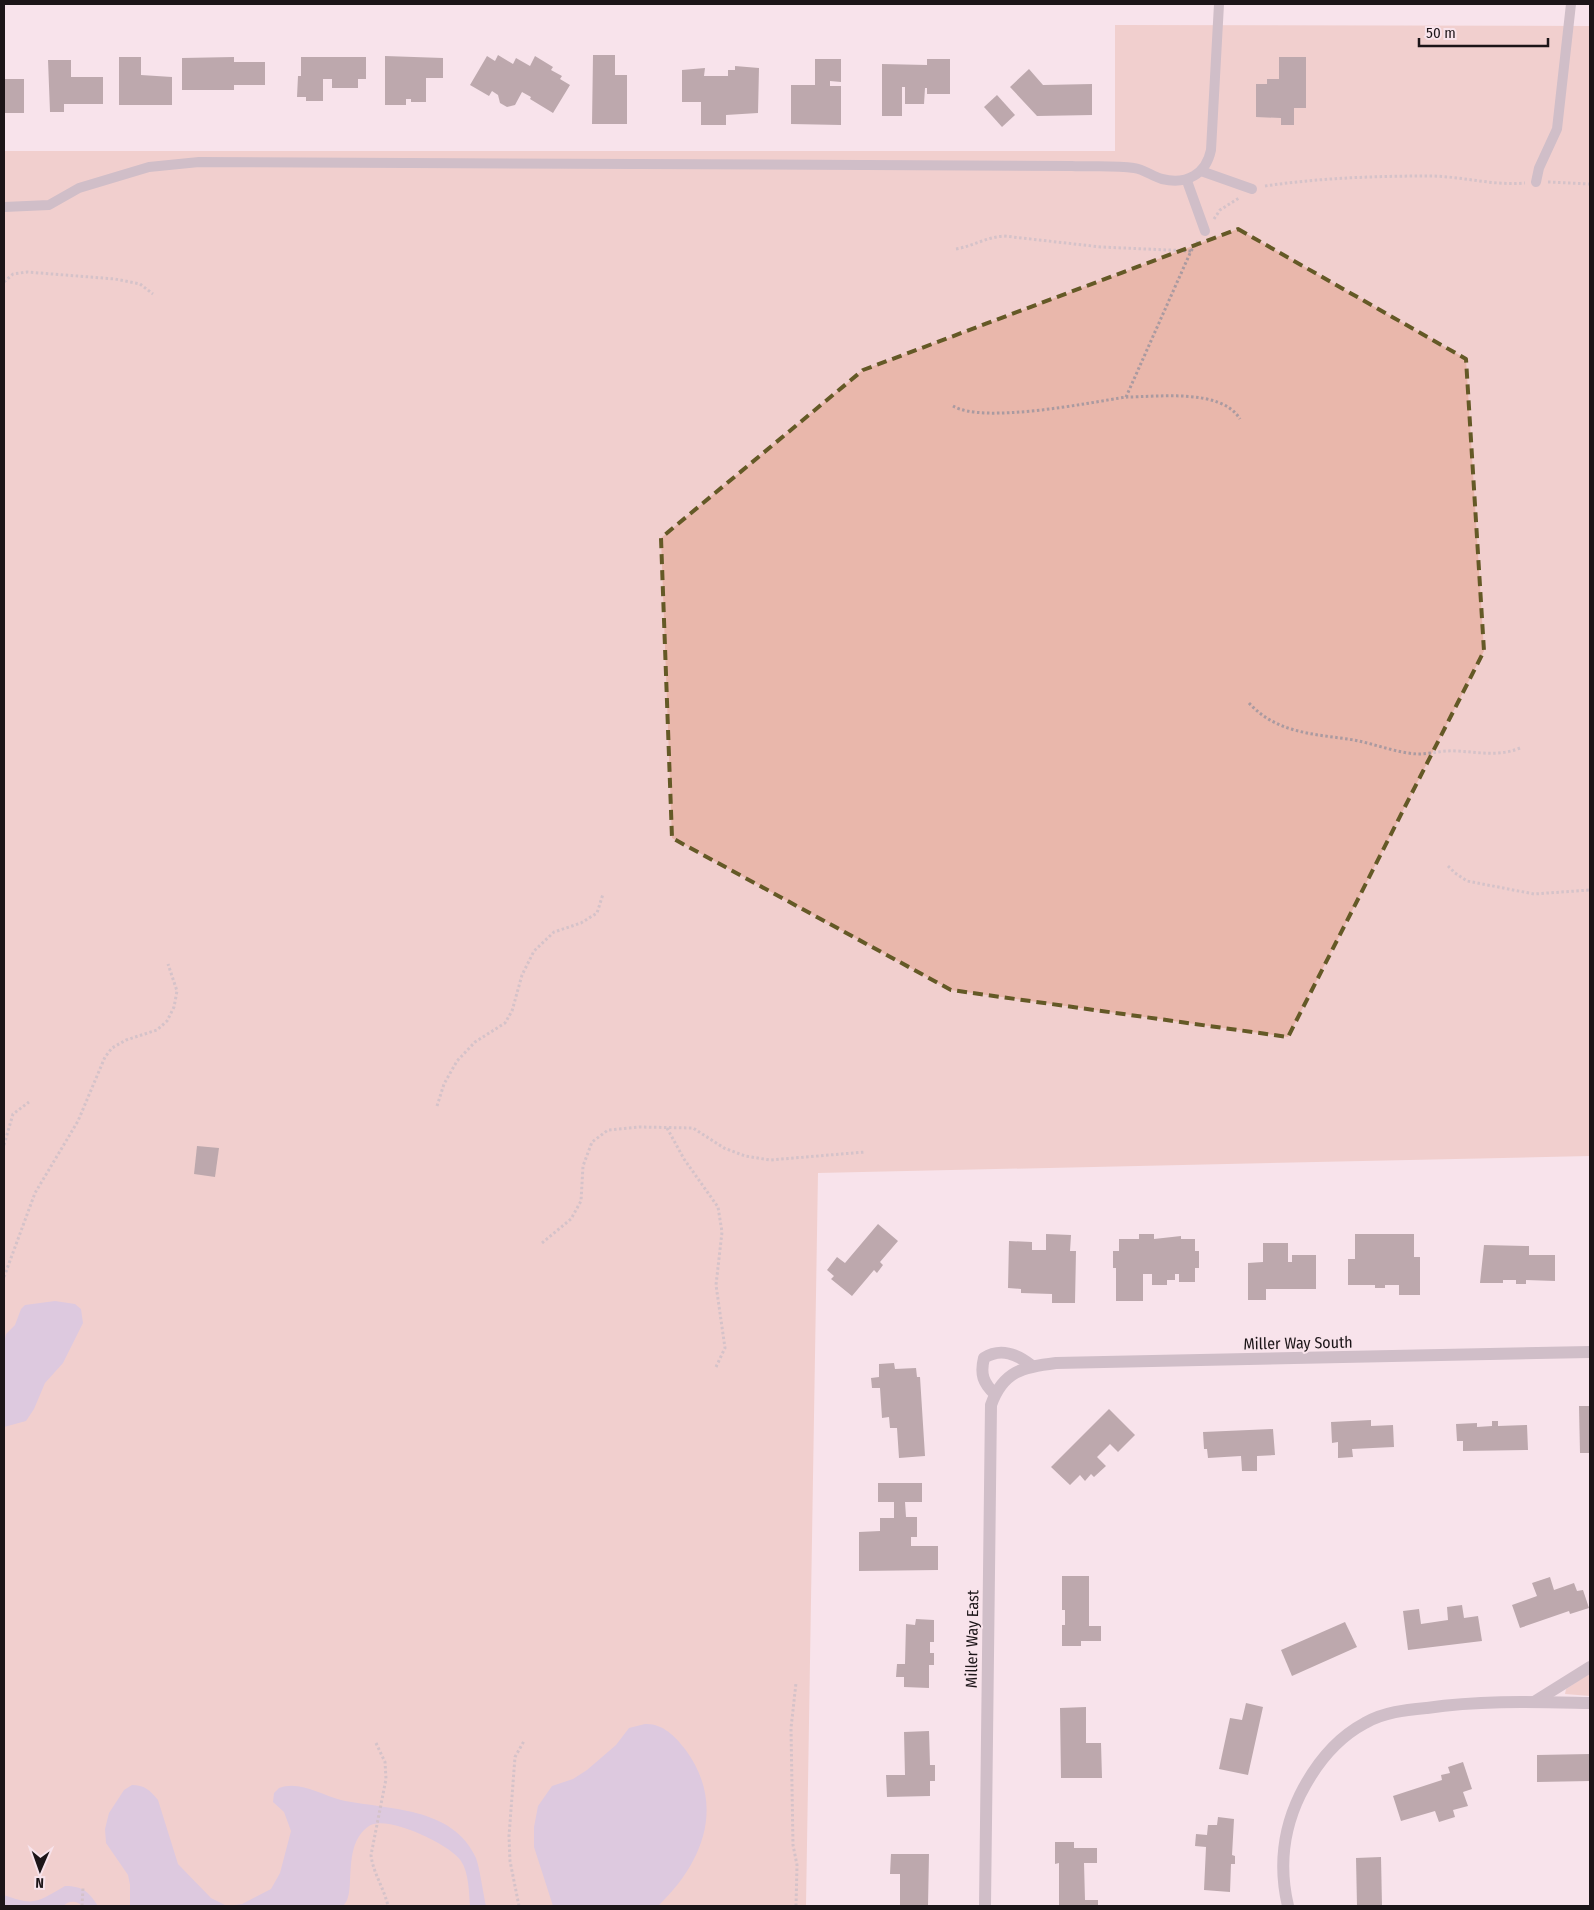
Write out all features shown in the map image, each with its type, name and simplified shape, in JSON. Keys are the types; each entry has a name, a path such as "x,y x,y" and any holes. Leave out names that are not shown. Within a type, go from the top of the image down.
{"street":[{"path":"995,1394 986,1385 983,1377 984,1358 992,1353 1001,1352 1018,1355 1032,1366"},
{"name":"Miller Way South","path":"1008,1377 1032,1366 1094,1362 1590,1352"},
{"name":"Miller Way East","path":"985,1906 991,1405 1000,1385 1008,1377"},
{"path":"1534,1702 1590,1667"},
{"path":"1288,1906 1283,1856 1289,1820 1315,1767 1338,1742 1365,1723 1384,1715 1475,1702 1590,1703"}],"lane":[{"path":"4,207 48,205 79,188 149,167 200,162 1072,166 1135,168 1162,179 1187,180 1201,171 1209,159 1211,150 1219,4"},
{"path":"1536,182 1539,168 1557,129 1571,4"},
{"path":"1201,171 1252,189"},
{"path":"1187,180 1205,231"}],"path":[{"path":"1126,397 1191,251 1220,210 1252,189 1351,178 1432,176 1503,185 1536,182 1590,184"},
{"path":"956,249 973,246 989,237 1004,236 1100,247 1191,251"},
{"path":"4,282 13,274 27,272 114,279 140,284 153,294"},
{"path":"953,406 961,411 988,413 1057,407 1126,397 1191,396 1220,403 1236,412 1240,419"},
{"path":"1249,704 1260,716 1285,728 1314,736 1354,740 1417,754 1455,751 1485,755 1507,753 1520,748"},
{"path":"1448,866 1467,881 1534,894 1590,890"},
{"path":"437,1106 444,1084 457,1061 475,1042 505,1023 512,1011 522,975 534,951 554,932 582,923 597,913 603,894"},
{"path":"4,1277 35,1193 78,1121 105,1057 112,1048 126,1040 157,1030 167,1021 174,1007 177,991 168,964"},
{"path":"4,1146 13,1114 29,1102"},
{"path":"542,1243 571,1219 580,1201 583,1166 592,1142 608,1130 639,1126 693,1128 724,1148 745,1156 762,1158 865,1152"},
{"path":"666,1127 684,1158 718,1207 722,1232 716,1285 725,1348 716,1367"},
{"path":"796,1684 791,1728 796,1906"},
{"path":"519,1906 510,1861 509,1836 515,1757 524,1741"},
{"path":"376,1743 384,1762 386,1779 371,1855 373,1867 381,1881 388,1906"},
{"path":"82,1906 83,1888"}],"highlighted area":[{"path":"1238,229 1466,359 1484,651 1288,1037 951,990 672,838 661,538 863,370"}],"shaded area":[{"path":"1115,25 1590,26 1590,1156 818,1173 806,1906 4,1906 4,151 1115,151"},
{"path":"55,1301 75,1304 81,1309 83,1323 63,1363 45,1383 34,1409 26,1421 4,1427 4,1343 6,1334 15,1325 21,1309 25,1305"},
{"path":"1590,1673 1590,1696 1565,1694 1566,1689"},
{"path":"645,1724 662,1728 677,1739 697,1770 705,1791 707,1811 704,1832 698,1851 674,1889 658,1906 553,1906 534,1847 534,1827 538,1806 552,1786 573,1779 587,1770 616,1745 629,1728"},
{"path":"132,1785 146,1789 158,1800 178,1864 211,1898 227,1906 130,1906 128,1875 106,1843 105,1829 109,1813 124,1790"},
{"path":"294,1786 310,1789 341,1800 417,1813 435,1819 452,1828 465,1841 476,1858 486,1906 470,1906 466,1871 455,1854 418,1833 389,1824 377,1823 369,1826 360,1835 355,1845 349,1891 343,1906 227,1906 242,1904 271,1889 280,1873 291,1831 284,1812 273,1802 274,1793 279,1788"},
{"path":"65,1886 76,1887 85,1891 98,1906 82,1906 72,1902 63,1906 4,1906 4,1895 23,1901 36,1901"}],"building":[{"path":"498,55 513,64 516,58 530,66 535,56 553,67 551,70 562,76 560,79 570,85 553,113 522,92 515,105 507,107 500,103 498,95 492,91 489,96 470,85 487,56 495,61"},
{"path":"593,55 615,55 615,75 627,75 627,124 592,124"},
{"path":"385,56 443,58 443,78 426,78 426,102 411,102 411,99 406,99 406,105 385,105"},
{"path":"119,57 141,57 141,75 172,77 172,105 119,105"},
{"path":"234,57 234,62 265,62 265,85 234,85 234,90 182,90 182,58"},
{"path":"301,57 366,57 366,79 358,79 358,88 332,88 332,79 323,79 323,101 306,101 306,97 297,97 298,76 301,76"},
{"path":"1279,57 1306,57 1306,108 1294,108 1294,125 1281,125 1281,118 1256,117 1256,84 1267,84 1267,79 1279,79"},
{"path":"815,59 841,59 841,82 830,81 830,86 841,86 841,125 791,124 791,85 815,85"},
{"path":"927,59 950,59 950,94 927,94 927,88 925,88 924,104 905,104 905,87 902,87 902,116 882,116 882,64 927,65"},
{"path":"48,60 71,60 71,77 103,77 103,104 64,104 64,112 50,112"},
{"path":"735,66 759,68 758,113 726,115 726,125 701,125 701,102 682,102 682,70 705,68 704,76 728,76 728,70 735,70"},
{"path":"1029,69 1043,85 1092,84 1092,115 1037,116 1010,87"},
{"path":"4,79 24,79 24,113 4,113"},
{"path":"997,95 1015,115 1002,127 984,107"},
{"path":"197,1146 219,1148 215,1177 194,1174"},
{"path":"878,1224 898,1241 880,1262 883,1265 877,1273 874,1270 852,1296 831,1279 834,1276 827,1270 837,1257 845,1263"},
{"path":"1046,1234 1071,1235 1070,1251 1076,1251 1075,1303 1052,1303 1052,1294 1021,1293 1021,1289 1008,1288 1009,1241 1032,1242 1032,1250 1046,1250"},
{"path":"1139,1234 1154,1234 1154,1239 1181,1236 1181,1239 1195,1239 1195,1251 1199,1251 1199,1268 1195,1268 1195,1282 1179,1282 1179,1274 1175,1274 1175,1280 1167,1280 1167,1285 1152,1285 1152,1274 1143,1274 1143,1301 1116,1301 1116,1268 1113,1268 1113,1251 1119,1251 1119,1239 1139,1239"},
{"path":"1355,1234 1414,1234 1414,1257 1420,1257 1420,1295 1399,1295 1399,1285 1385,1285 1385,1288 1375,1288 1375,1285 1348,1285 1348,1259 1355,1259"},
{"path":"1263,1243 1288,1243 1288,1262 1292,1262 1292,1255 1316,1255 1316,1289 1266,1289 1266,1300 1248,1300 1248,1263 1263,1262"},
{"path":"1484,1245 1529,1246 1529,1255 1555,1255 1555,1281 1526,1280 1526,1284 1516,1284 1516,1280 1503,1280 1503,1283 1480,1283"},
{"path":"894,1363 895,1369 916,1368 917,1377 920,1377 925,1456 899,1458 897,1428 890,1428 889,1417 882,1418 880,1388 872,1388 871,1378 879,1377 879,1364"},
{"path":"1579,1406 1590,1406 1590,1453 1580,1453"},
{"path":"1109,1409 1135,1435 1118,1452 1110,1444 1097,1457 1106,1466 1094,1477 1091,1474 1085,1481 1080,1475 1070,1485 1051,1467"},
{"path":"1371,1420 1371,1426 1393,1425 1394,1447 1352,1449 1353,1457 1338,1458 1338,1442 1332,1443 1331,1422"},
{"path":"1492,1421 1498,1421 1498,1426 1527,1425 1528,1450 1463,1451 1463,1441 1457,1441 1456,1424 1477,1423 1477,1427 1492,1426"},
{"path":"1273,1429 1275,1455 1257,1456 1257,1471 1242,1471 1241,1456 1208,1458 1207,1449 1204,1449 1203,1432"},
{"path":"878,1483 922,1483 922,1502 905,1502 906,1517 917,1517 917,1537 911,1537 911,1546 938,1546 938,1570 859,1571 859,1532 880,1531 880,1518 894,1518 894,1502 878,1502"},
{"path":"1062,1576 1089,1576 1089,1626 1101,1626 1101,1641 1081,1641 1081,1646 1062,1646 1062,1625 1065,1625 1065,1610 1062,1610"},
{"path":"1550,1577 1554,1590 1574,1583 1577,1591 1583,1590 1589,1608 1570,1614 1569,1611 1520,1628 1512,1605 1537,1596 1532,1583"},
{"path":"1462,1605 1464,1618 1478,1616 1482,1641 1408,1650 1403,1611 1419,1609 1421,1624 1448,1620 1447,1607"},
{"path":"916,1619 934,1620 934,1642 930,1642 930,1653 934,1653 934,1665 929,1665 929,1688 904,1687 904,1677 896,1677 897,1664 905,1664 906,1624 915,1625"},
{"path":"1345,1622 1357,1647 1292,1676 1281,1650"},
{"path":"1246,1703 1263,1707 1248,1775 1219,1769 1230,1718 1242,1720"},
{"path":"1086,1707 1086,1743 1101,1743 1102,1778 1061,1778 1060,1708"},
{"path":"929,1731 930,1765 935,1765 935,1781 930,1781 930,1796 887,1797 886,1775 905,1775 904,1732"},
{"path":"1590,1754 1590,1781 1537,1782 1537,1755"},
{"path":"1463,1762 1472,1789 1463,1792 1468,1806 1453,1810 1455,1817 1439,1822 1435,1811 1401,1821 1393,1796 1442,1780 1441,1775 1450,1773 1448,1767"},
{"path":"1218,1817 1234,1819 1232,1855 1235,1856 1235,1864 1231,1864 1230,1892 1204,1890 1206,1847 1195,1846 1196,1834 1207,1835 1208,1825 1217,1825"},
{"path":"1055,1842 1074,1842 1074,1848 1097,1848 1097,1863 1084,1863 1085,1900 1098,1900 1098,1906 1059,1906 1059,1863 1055,1864"},
{"path":"891,1854 929,1854 928,1906 900,1906 900,1874 890,1874"},
{"path":"1381,1857 1382,1906 1357,1906 1356,1858"}]}
